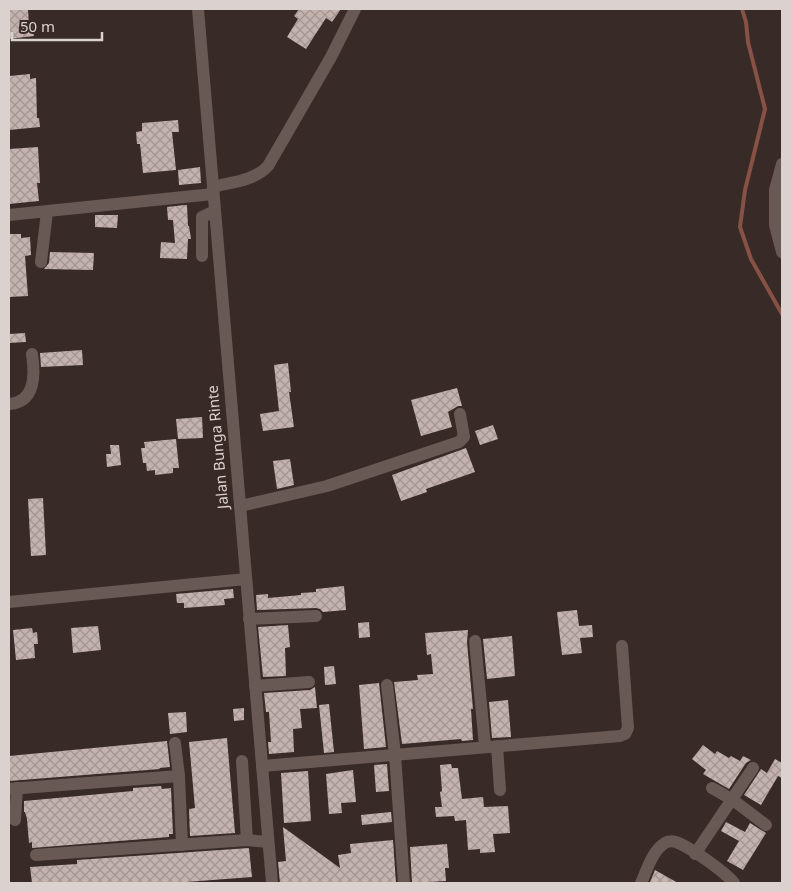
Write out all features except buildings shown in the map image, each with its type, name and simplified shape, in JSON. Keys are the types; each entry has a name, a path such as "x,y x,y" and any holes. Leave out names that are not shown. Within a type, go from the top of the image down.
{"street":[{"name":"Jalan Bunga Rinte","path":"198,9 272,883"},
{"path":"9,215 213,191 261,174 268,166 331,57 355,9"},
{"path":"782,164 775,190 775,225 782,252"},
{"path":"202,256 202,217 215,211"},
{"path":"40,262 47,212"},
{"path":"9,404 20,402 30,392 34,370 32,354"},
{"path":"240,506 327,486 459,442 464,437 460,414"},
{"path":"9,602 246,579"},
{"path":"249,619 316,616"},
{"path":"475,641 491,746 500,790"},
{"path":"262,766 620,736 625,734 628,728 622,646"},
{"path":"255,686 309,682"},
{"path":"387,685 395,754 404,883"},
{"path":"175,743 179,776 182,845"},
{"path":"242,761 247,840"},
{"path":"695,854 753,768"},
{"path":"15,820 13,788 179,776"},
{"path":"712,788 733,800 766,825"},
{"path":"36,855 247,840 268,842"},
{"path":"643,882 653,857 663,844 669,841 676,842 695,854 728,876 734,883"}],"waterway":[{"path":"742,9 746,22 748,42 765,109 745,190 740,227 751,259 782,314"}]}
